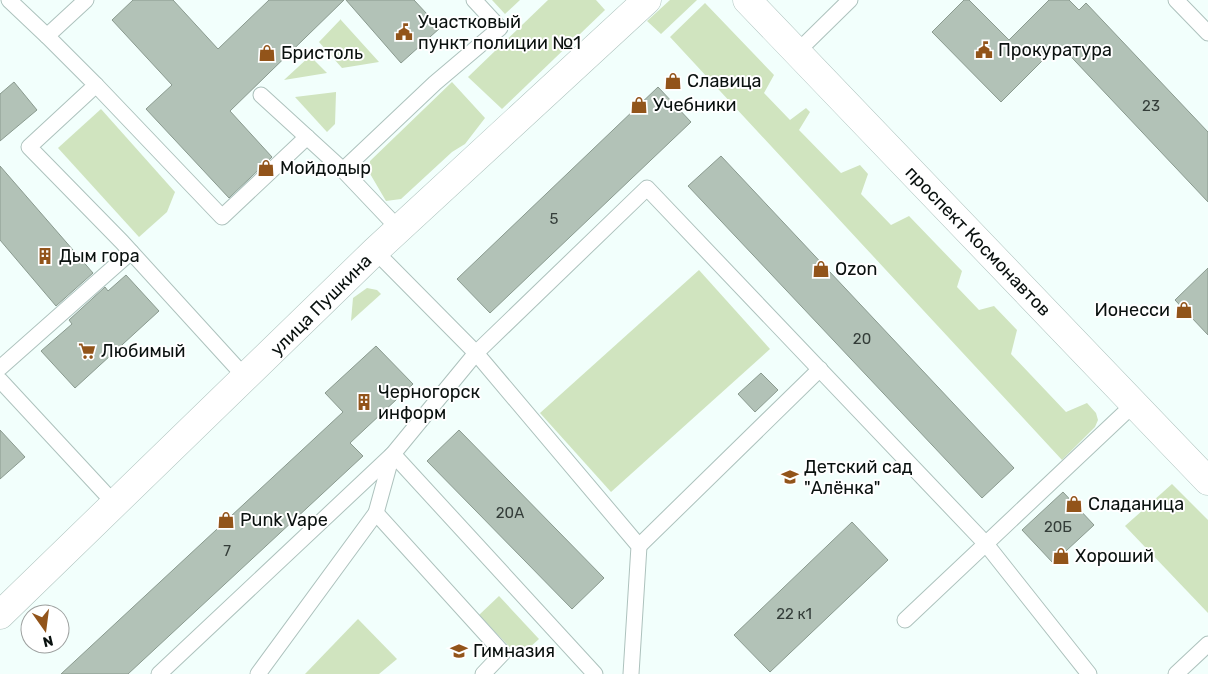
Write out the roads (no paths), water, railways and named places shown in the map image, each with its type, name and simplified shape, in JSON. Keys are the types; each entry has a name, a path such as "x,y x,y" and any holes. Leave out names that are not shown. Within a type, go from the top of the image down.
{"street":[{"name":"улица Пушкина","path":"0,615 246,378 375,250 646,0"},
{"name":"проспект Космонавтов","path":"747,0 1208,481"}],"lane":[{"path":"9,0 96,85 222,217 307,138"},
{"path":"47,36 86,0"},
{"path":"343,170 436,83 500,28 474,0"},
{"path":"797,52 850,0"},
{"path":"1176,0 1208,33"},
{"path":"96,85 29,147 131,252 246,378"},
{"path":"261,95 343,170 399,229"},
{"path":"159,674 393,454 476,353 647,188 986,544 1089,674"},
{"path":"375,250 476,353 639,546"},
{"path":"0,368 131,252"},
{"path":"630,674 639,546 820,369"},
{"path":"0,380 116,504"},
{"path":"904,620 1134,404"},
{"path":"258,674 376,513 393,454"},
{"path":"393,454 596,674"},
{"path":"376,513 503,653 483,674"},
{"path":"1176,674 1208,644"}],"place":[{"name":"Участковый пункт полиции №1","path":"404,32"},
{"name":"Прокуратура","path":"984,50"},
{"name":"Бристоль","path":"267,53"},
{"name":"Славица","path":"673,81"},
{"name":"Учебники","path":"639,105"},
{"name":"Мойдодыр","path":"266,168"},
{"name":"Дым гора","path":"45,256"},
{"name":"Ozon","path":"821,269"},
{"name":"Ионесси","path":"1184,310"},
{"name":"Любимый","path":"87,351"},
{"name":"Черногорск информ","path":"364,402"},
{"name":"Детский сад \"Алёнка\"","path":"790,477"},
{"name":"Сладаница","path":"1074,504"},
{"name":"Punk Vape","path":"226,520"},
{"name":"Хороший","path":"1061,556"},
{"name":"Гимназия","path":"459,651"}]}
